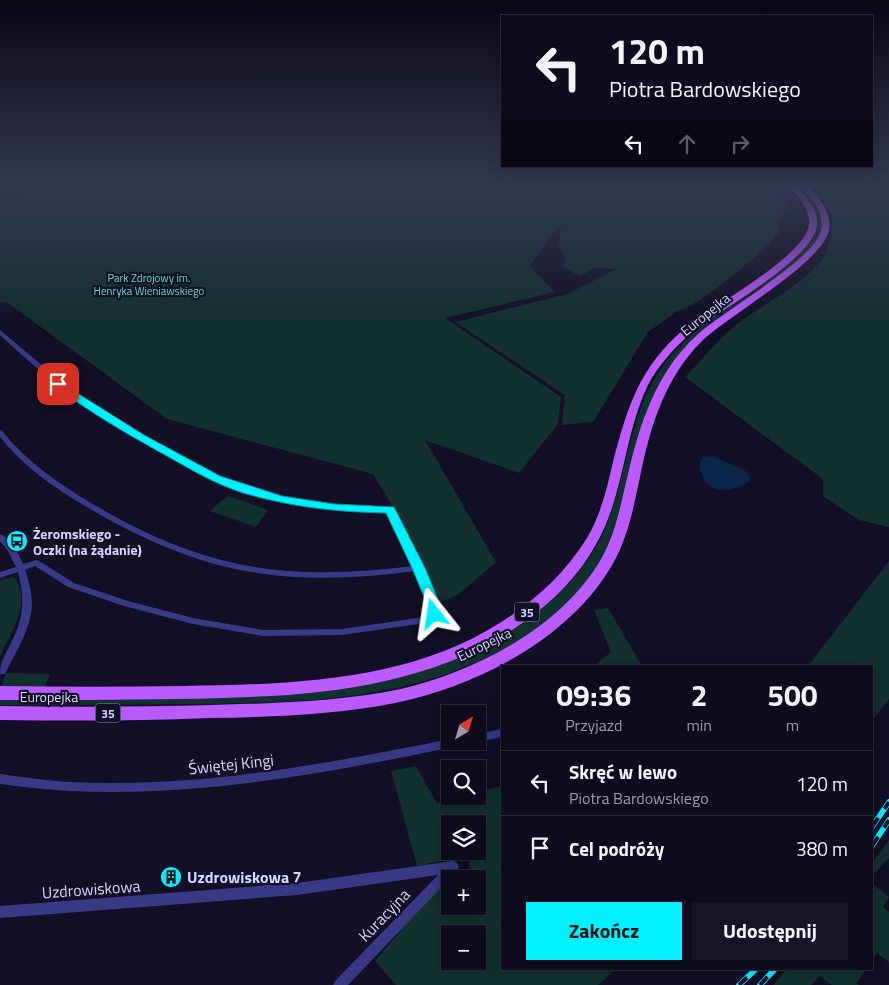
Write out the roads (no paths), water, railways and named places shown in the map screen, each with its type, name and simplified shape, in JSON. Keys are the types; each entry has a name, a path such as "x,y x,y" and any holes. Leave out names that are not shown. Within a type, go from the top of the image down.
{"main road":[{"name":"Europejka","path":"0,693 223,691 316,687 366,680 399,672 444,658 488,637 530,610 556,588 587,550 602,524 634,409 651,372 686,332 782,263 804,245 810,232"},
{"name":"Europejka","path":"0,713 216,712 354,702 398,696 440,684 494,661 526,643 552,624 583,596 602,571 619,537 643,437 654,402 666,378 699,339 796,266 818,245 825,232"}],"street":[{"path":"0,332 35,366 74,396 141,437 216,479 246,490 282,499 334,508 390,510 419,568 435,609 434,614 426,620 342,632 262,633 193,622 127,604 71,585 36,563 0,575"},
{"path":"0,432 8,444 51,481 88,504 117,521 207,558 235,566 290,572 364,573 419,568"},
{"path":"0,537 16,555 28,593 27,616 2,671"},
{"path":"486,736 501,733"},
{"name":"Świętej Kingi","path":"0,779 82,787 176,785 298,773 441,745"},
{"name":"Uzdrowiskowa","path":"0,912 296,889 453,867"},
{"name":"Kuracyjna","path":"338,985 453,867"}],"water":[{"path":"713,456 746,471 750,477 749,481 728,490 721,490 709,485 704,480 700,464 703,457"}],"railway":[{"path":"873,826 889,802"},
{"path":"873,844 889,820"},
{"path":"739,985 755,970"},
{"path":"760,985 774,970"}],"place":[{"name":"Żeromskiego - Oczki (na żądanie)","path":"17,541"},
{"name":"Uzdrowiskowa 7","path":"171,877"}],"park label":[{"name":"Park Zdrojowy im. Henryka Wieniawskiego","path":"149,284"}]}
